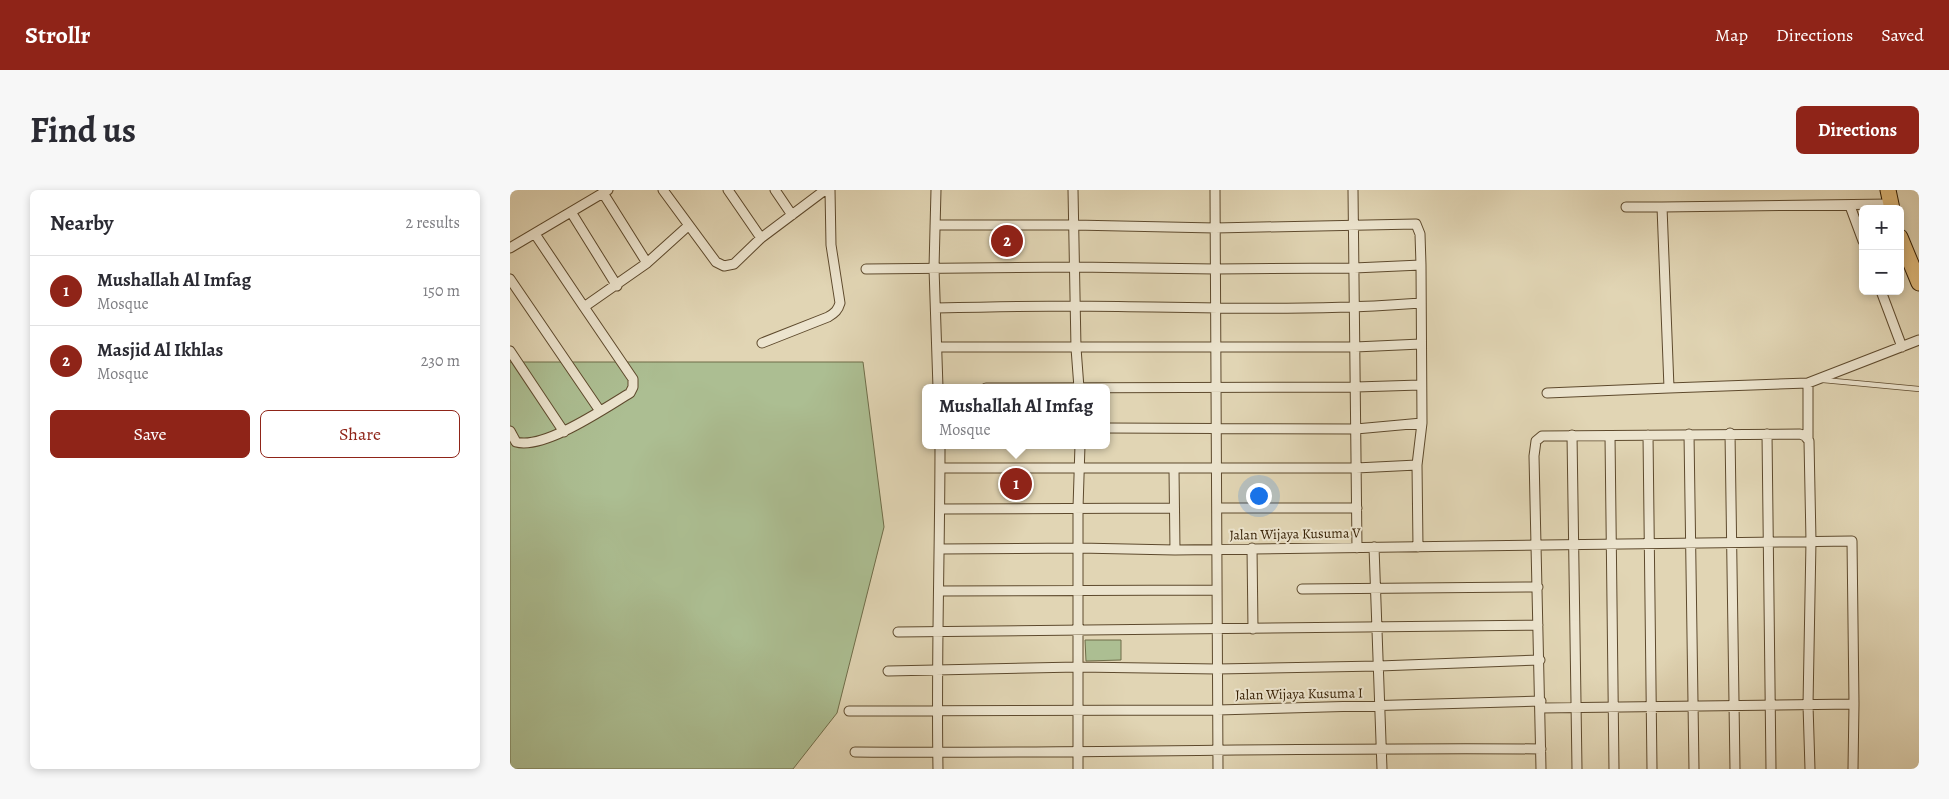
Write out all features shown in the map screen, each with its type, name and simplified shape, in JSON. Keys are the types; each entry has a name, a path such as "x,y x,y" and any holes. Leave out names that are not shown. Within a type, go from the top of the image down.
{"highway":[{"path":"1904,247 1919,283"}],"street":[{"path":"663,190 716,262 724,266 734,264 761,238 825,190 840,303 838,308 836,312 828,317 762,343"},
{"path":"728,190 761,238"},
{"path":"775,190 792,215"},
{"path":"936,190 934,268 938,384"},
{"path":"1073,190 1076,348 1080,384"},
{"path":"1215,190 1218,429 1216,469 1218,769"},
{"path":"1354,190 1357,548"},
{"path":"510,248 606,192 647,263"},
{"path":"1626,207 1850,206 1890,201"},
{"path":"1850,206 1859,230"},
{"path":"1662,207 1669,388"},
{"path":"571,212 617,286"},
{"path":"935,225 1074,224 1215,228 1416,224 1420,234 1421,265 1420,384 1422,423 1417,465 1418,547"},
{"path":"584,307 617,286 647,263 688,226"},
{"path":"510,430 516,442 525,444 564,432 630,393 633,384 633,380 534,234"},
{"path":"866,269 1075,267 1354,268 1421,265"},
{"path":"510,279 600,411"},
{"path":"1882,295 1902,347"},
{"path":"936,308 1076,306 1216,309 1355,308 1421,303"},
{"path":"1547,393 1808,383 1919,340"},
{"path":"937,347 1355,347 1421,344"},
{"path":"510,351 564,432"},
{"path":"1808,383 1811,541 1808,705 1810,769"},
{"path":"1110,387 1356,387 1420,384"},
{"path":"1110,428 1356,429 1422,423"},
{"path":"1541,769 1534,444 1538,438 1542,436 1572,435 1730,433 1800,434 1808,438"},
{"path":"1730,433 1735,769"},
{"path":"1688,434 1694,769"},
{"path":"1767,434 1771,769"},
{"path":"1572,435 1577,769"},
{"path":"1648,435 1652,769"},
{"path":"1610,436 1614,769"},
{"path":"938,769 937,631 940,591 940,449"},
{"path":"1078,769 1078,508 1080,449"},
{"path":"940,468 1216,469 1356,468 1417,465"},
{"path":"1174,469 1175,550"},
{"path":"940,509 1174,508"},
{"path":"1217,508 1357,508"},
{"name":"Jalan Wijaya Kusuma V","path":"940,550 1079,548 1175,550 1852,541 1854,704"},
{"path":"1374,547 1382,769"},
{"path":"1252,548 1253,629"},
{"path":"1302,590 1538,587"},
{"path":"940,591 1217,590"},
{"path":"898,632 1538,625"},
{"path":"888,671 1078,667 1217,669 1379,666 1540,660"},
{"path":"1853,769 1854,704"},
{"name":"Jalan Wijaya Kusuma I","path":"849,711 1218,710 1541,705 1576,708 1854,704"},
{"path":"855,752 1078,752 1382,748 1541,749"}],"lane":[{"path":"1819,380 1919,389"}],"green space":[{"path":"510,362 863,362 884,527 837,713 793,769 510,769"},
{"path":"1085,640 1121,640 1121,660 1086,661"}],"place":[{"name":"Masjid Al Ikhlas","path":"1007,241"},
{"name":"Mushallah Al Imfag","path":"1016,484"}]}
